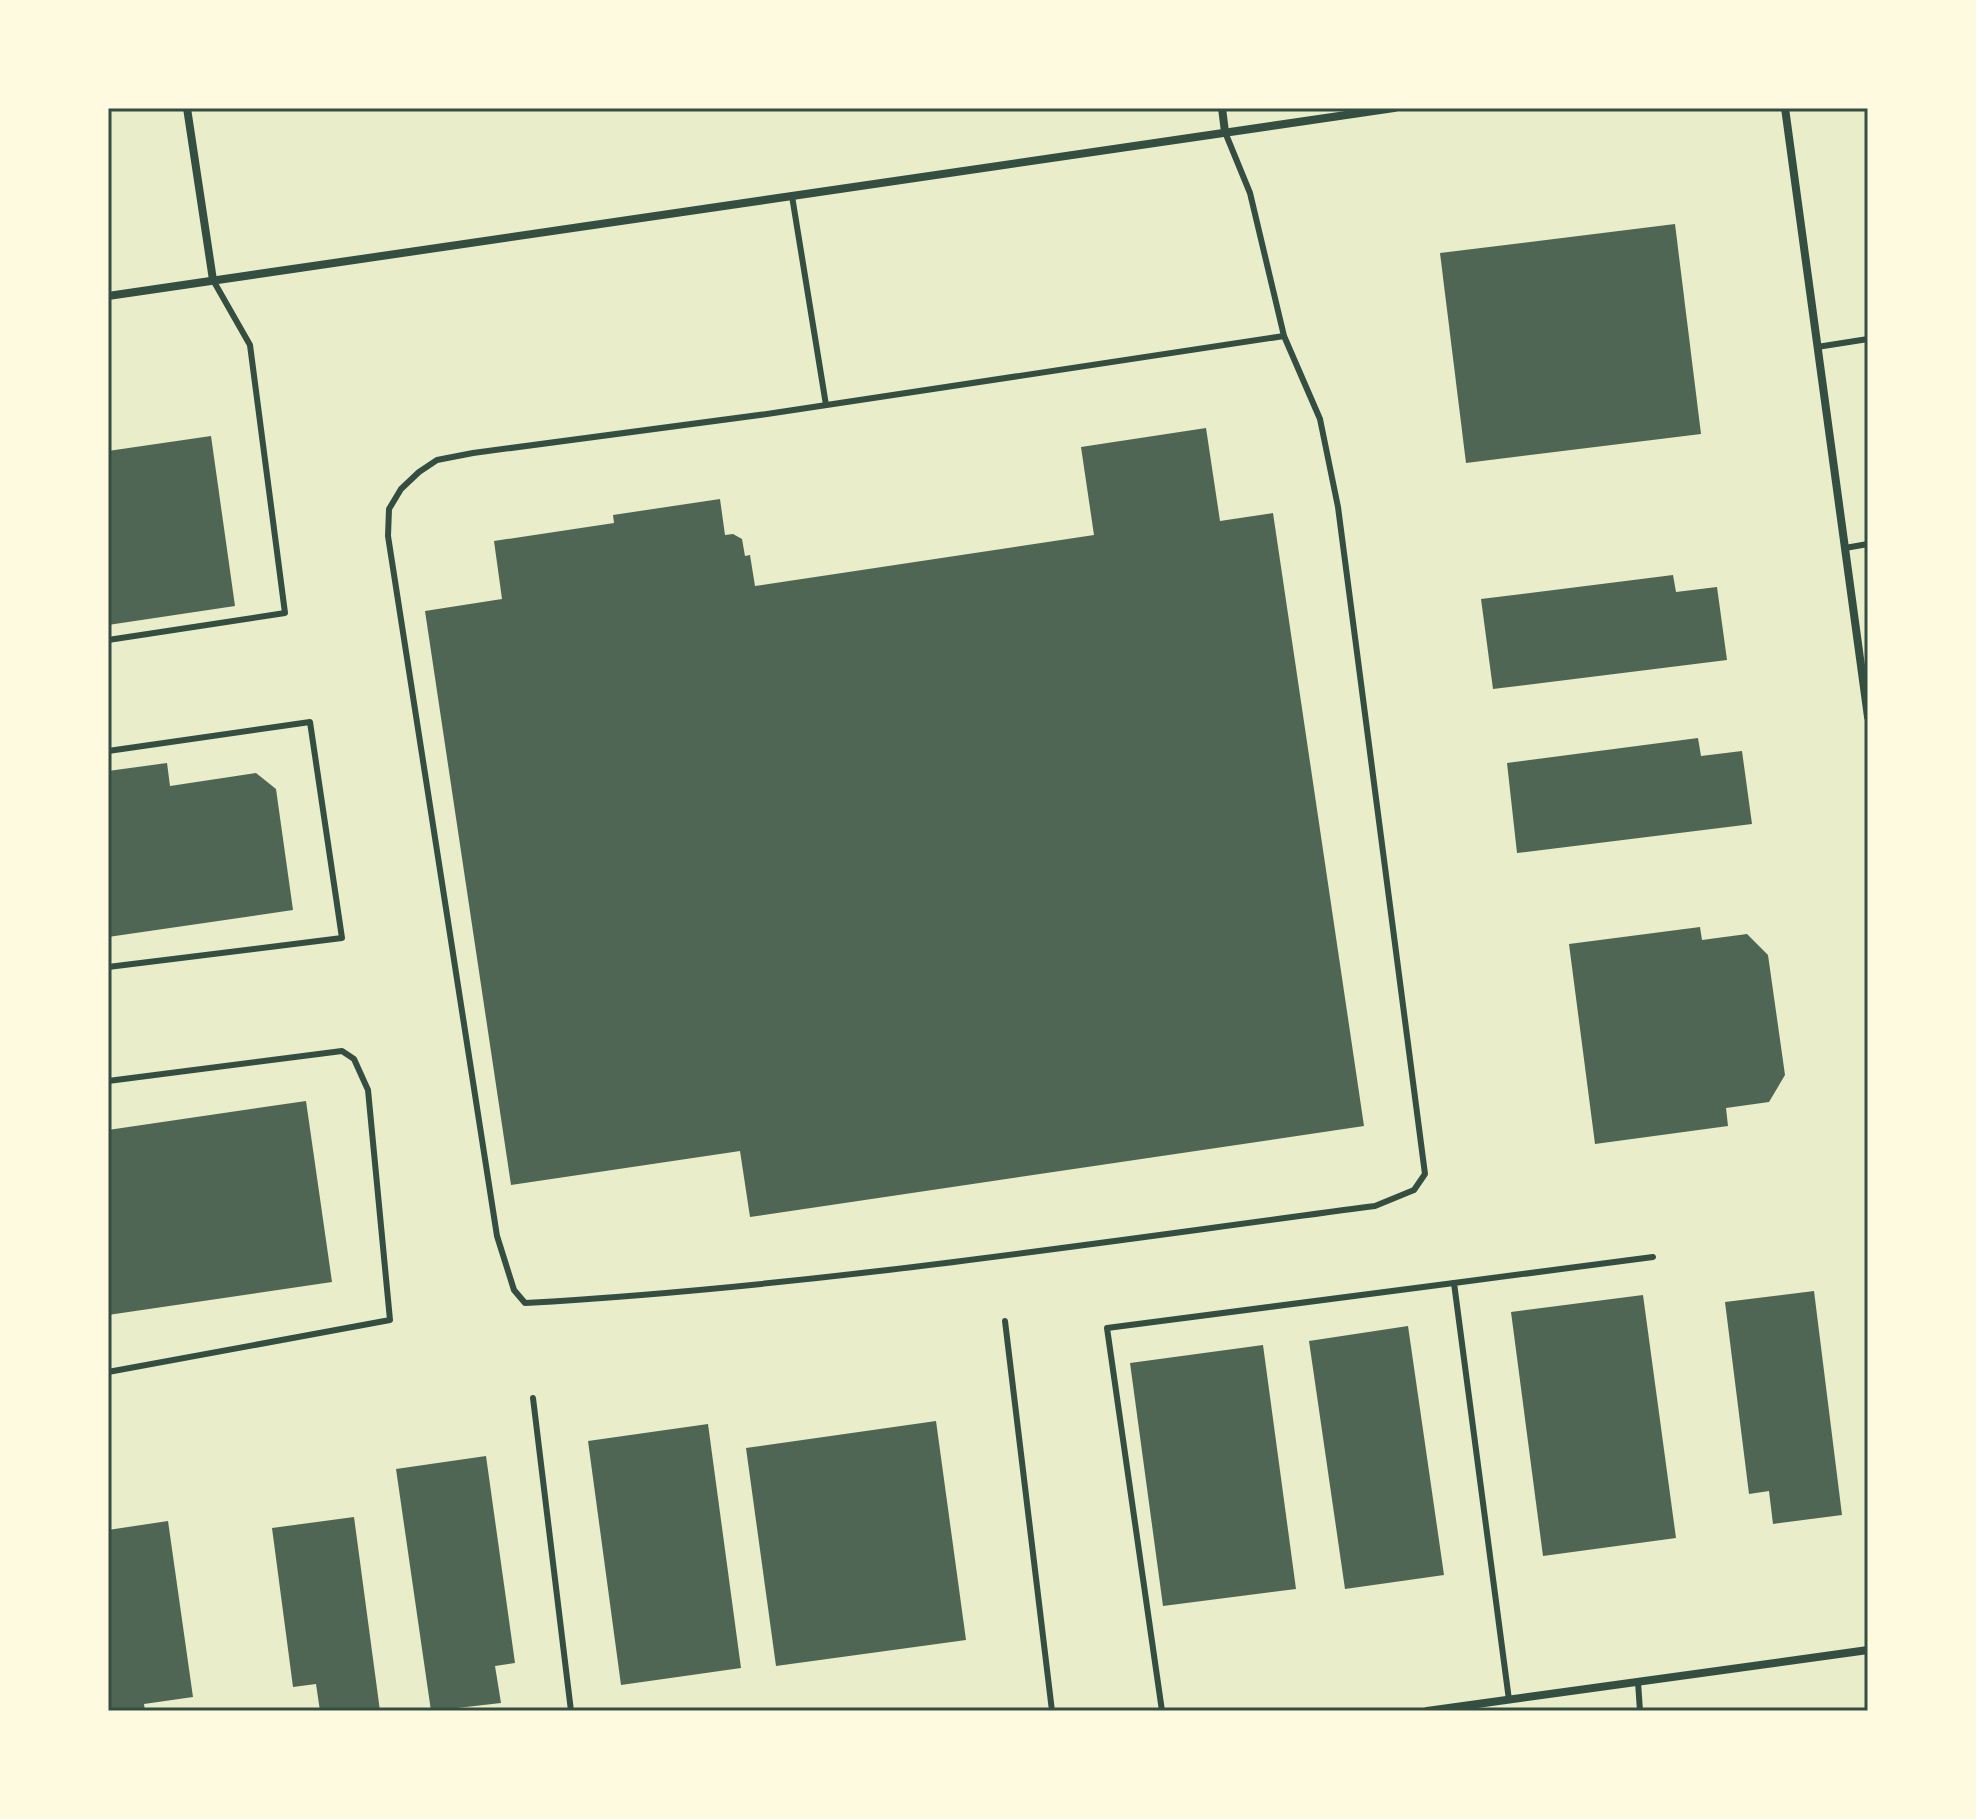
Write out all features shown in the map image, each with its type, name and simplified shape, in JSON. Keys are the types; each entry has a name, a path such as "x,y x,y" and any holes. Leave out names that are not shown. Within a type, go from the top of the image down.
{"street":[{"path":"187,108 213,280"},
{"path":"1222,108 1225,132"},
{"path":"108,296 1394,108"},
{"path":"1785,108 1868,717"},
{"path":"1427,1711 1868,1650"}],"lane":[{"path":"1225,132 1250,193 1284,336 1320,419 1338,507 1425,1174 1414,1190 1375,1206 939,1263 628,1297 525,1303 514,1290 497,1236 388,536 389,509 401,489 437,460 473,453 826,405 1284,336"},
{"path":"792,196 826,405"},
{"path":"108,640 285,613 250,345 213,280"},
{"path":"1817,347 1868,339"},
{"path":"1845,548 1868,544"},
{"path":"108,751 310,722 342,938 108,967"},
{"path":"108,1081 342,1051 354,1059 368,1090 390,1320 108,1372"},
{"path":"1162,1711 1107,1328 1653,1257"},
{"path":"1454,1283 1509,1700"},
{"path":"1005,1321 1052,1711"},
{"path":"533,1398 571,1711"},
{"path":"1638,1682 1640,1711"}],"building":[{"path":"1675,224 1701,434 1466,463 1440,253"},
{"path":"1206,428 1220,521 1273,513 1364,1126 750,1217 740,1151 511,1185 425,611 502,599 494,541 614,523 613,515 720,499 725,535 733,534 742,539 745,556 750,555 755,586 1094,535 1081,447"},
{"path":"211,436 235,606 108,625 108,451"},
{"path":"1673,575 1676,592 1717,587 1727,660 1493,689 1481,599"},
{"path":"1698,738 1701,756 1742,751 1752,824 1517,853 1507,763"},
{"path":"167,763 170,786 256,773 276,789 293,910 108,937 108,771"},
{"path":"1700,927 1702,940 1747,934 1768,955 1785,1075 1769,1102 1726,1108 1728,1126 1595,1144 1569,944"},
{"path":"306,1101 332,1282 108,1315 108,1130"},
{"path":"1814,1291 1842,1515 1773,1524 1769,1491 1749,1494 1725,1302"},
{"path":"1643,1295 1676,1538 1543,1556 1511,1312"},
{"path":"1408,1326 1444,1575 1345,1589 1309,1341"},
{"path":"1263,1345 1296,1589 1163,1606 1130,1363"},
{"path":"936,1421 966,1640 776,1666 746,1448"},
{"path":"708,1424 741,1668 621,1685 588,1441"},
{"path":"486,1456 515,1663 495,1666 501,1703 431,1711 396,1469"},
{"path":"354,1517 380,1711 320,1711 316,1684 293,1687 272,1528"},
{"path":"168,1521 193,1697 144,1704 145,1711 108,1711 108,1530"}]}
